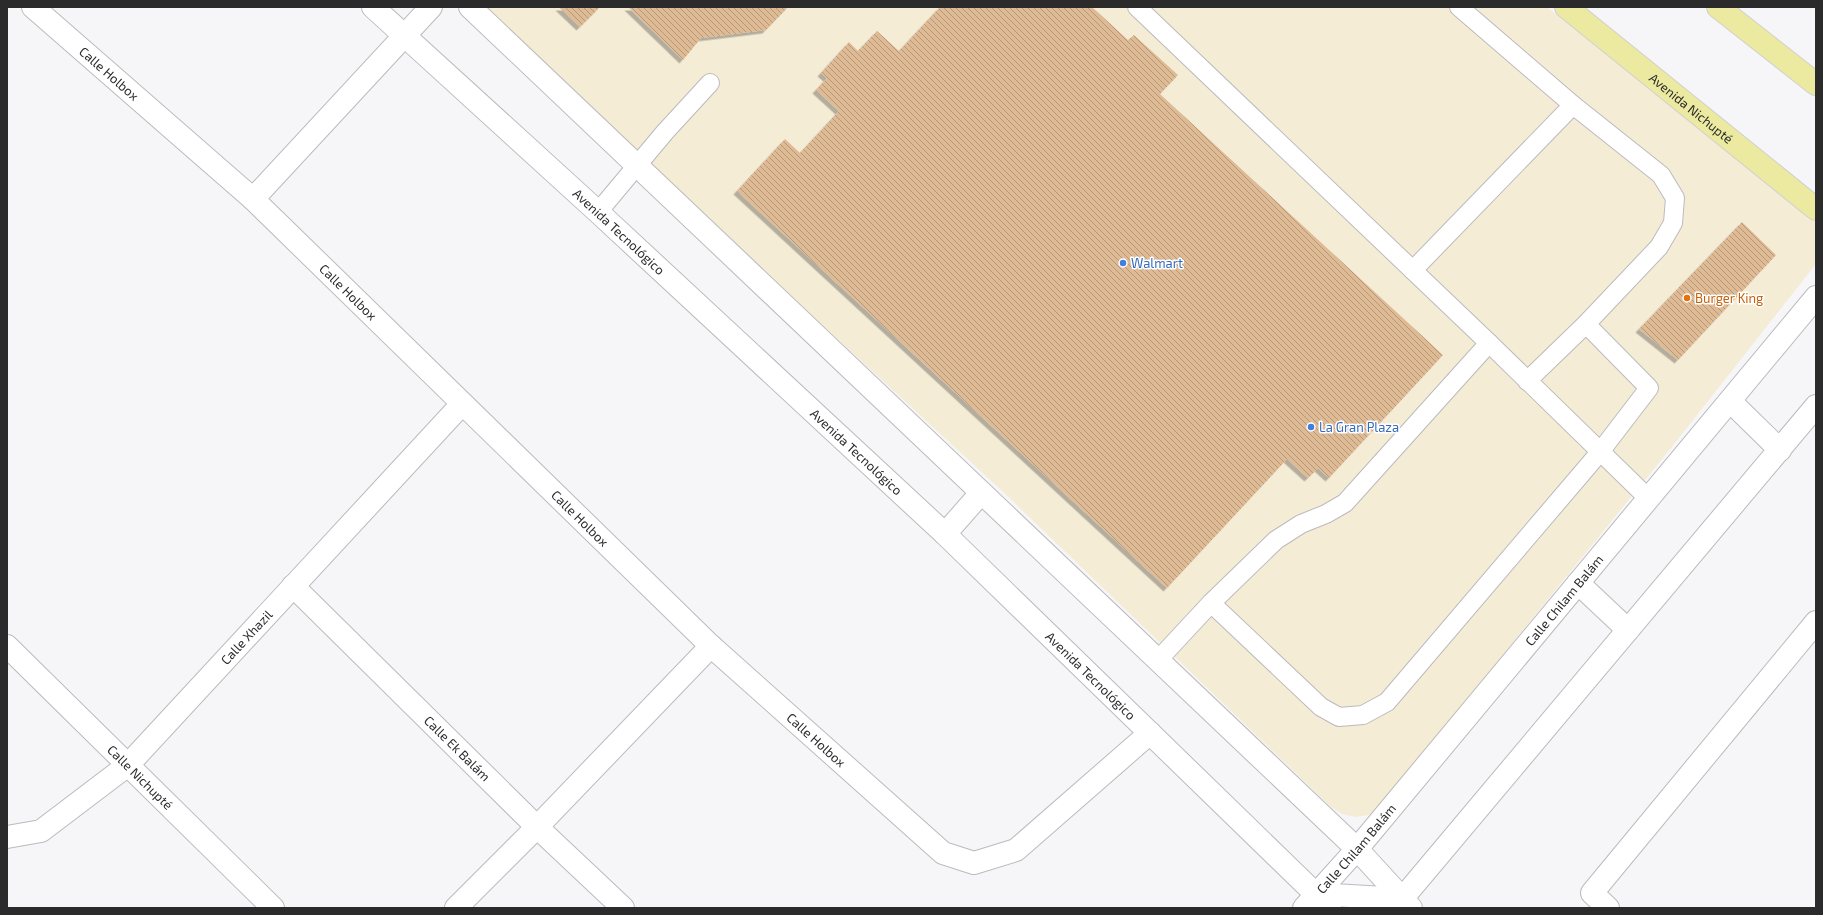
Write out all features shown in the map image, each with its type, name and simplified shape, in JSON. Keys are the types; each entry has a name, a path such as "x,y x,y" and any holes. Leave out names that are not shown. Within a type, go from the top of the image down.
{"main road":[{"name":"Avenida Nichupté","path":"1566,7 1816,209"},
{"path":"1718,7 1816,84"}],"street":[{"name":"Calle Holbox","path":"33,7 253,199 711,646 943,853 974,863 1016,850 1150,733"},
{"name":"Avenida Tecnológico","path":"373,7 598,212 945,534 1150,733 1317,903"},
{"path":"253,199 406,36 431,7"},
{"path":"470,7 1357,849 1407,904 1628,630 1816,406"},
{"name":"Calle Chilam Balám","path":"1317,903 1357,849 1816,297"},
{"path":"1730,401 1780,450"},
{"name":"Calle Xhazil","path":"7,837 41,831 128,765 462,404"},
{"path":"945,534 981,493"},
{"path":"1578,583 1628,630"},
{"name":"Calle Ek Balám","path":"293,586 537,827 622,908"},
{"path":"1608,908 1592,893 1816,622"},
{"name":"Calle Nichupté","path":"7,646 273,908"},
{"path":"456,908 537,827 711,646"},
{"name":"Calle Chilam Balám","path":"1317,903 1407,904"}],"lane":[{"path":"1137,7 1489,343 1648,498"},
{"path":"1459,7 1572,105 1661,175 1675,198 1673,223 1659,247 1586,324 1527,381"},
{"path":"598,212 665,132 710,82"},
{"path":"1413,270 1572,105"},
{"path":"1211,603 1321,707 1339,717 1363,715 1387,702 1600,452 1649,388 1586,324"},
{"path":"1158,660 1211,603 1276,540 1301,524 1326,514 1345,503 1489,343"}],"shaded area":[{"name":"La Gran Plaza","path":"478,7 1547,7 1816,222 1816,264 1671,448 1379,807 1369,815 1356,817 1342,814 1331,807 1001,490"}],"building":[{"path":"559,7 600,7 580,27"},
{"path":"628,7 788,7 766,30 701,38 683,60"},
{"path":"940,7 1092,7 1128,40 1134,35 1178,75 1160,94 1443,355 1329,478 1318,468 1308,478 1287,459 1167,588 737,191 785,139 800,153 839,111 816,90 827,78 821,73 849,42 858,51 877,31 899,51"},
{"path":"1742,222 1776,255 1678,360 1639,329"}],"place":[{"name":"Walmart","path":"1123,263"},
{"name":"Burger King","path":"1687,298"},
{"name":"La Gran Plaza","path":"1311,427"}]}
